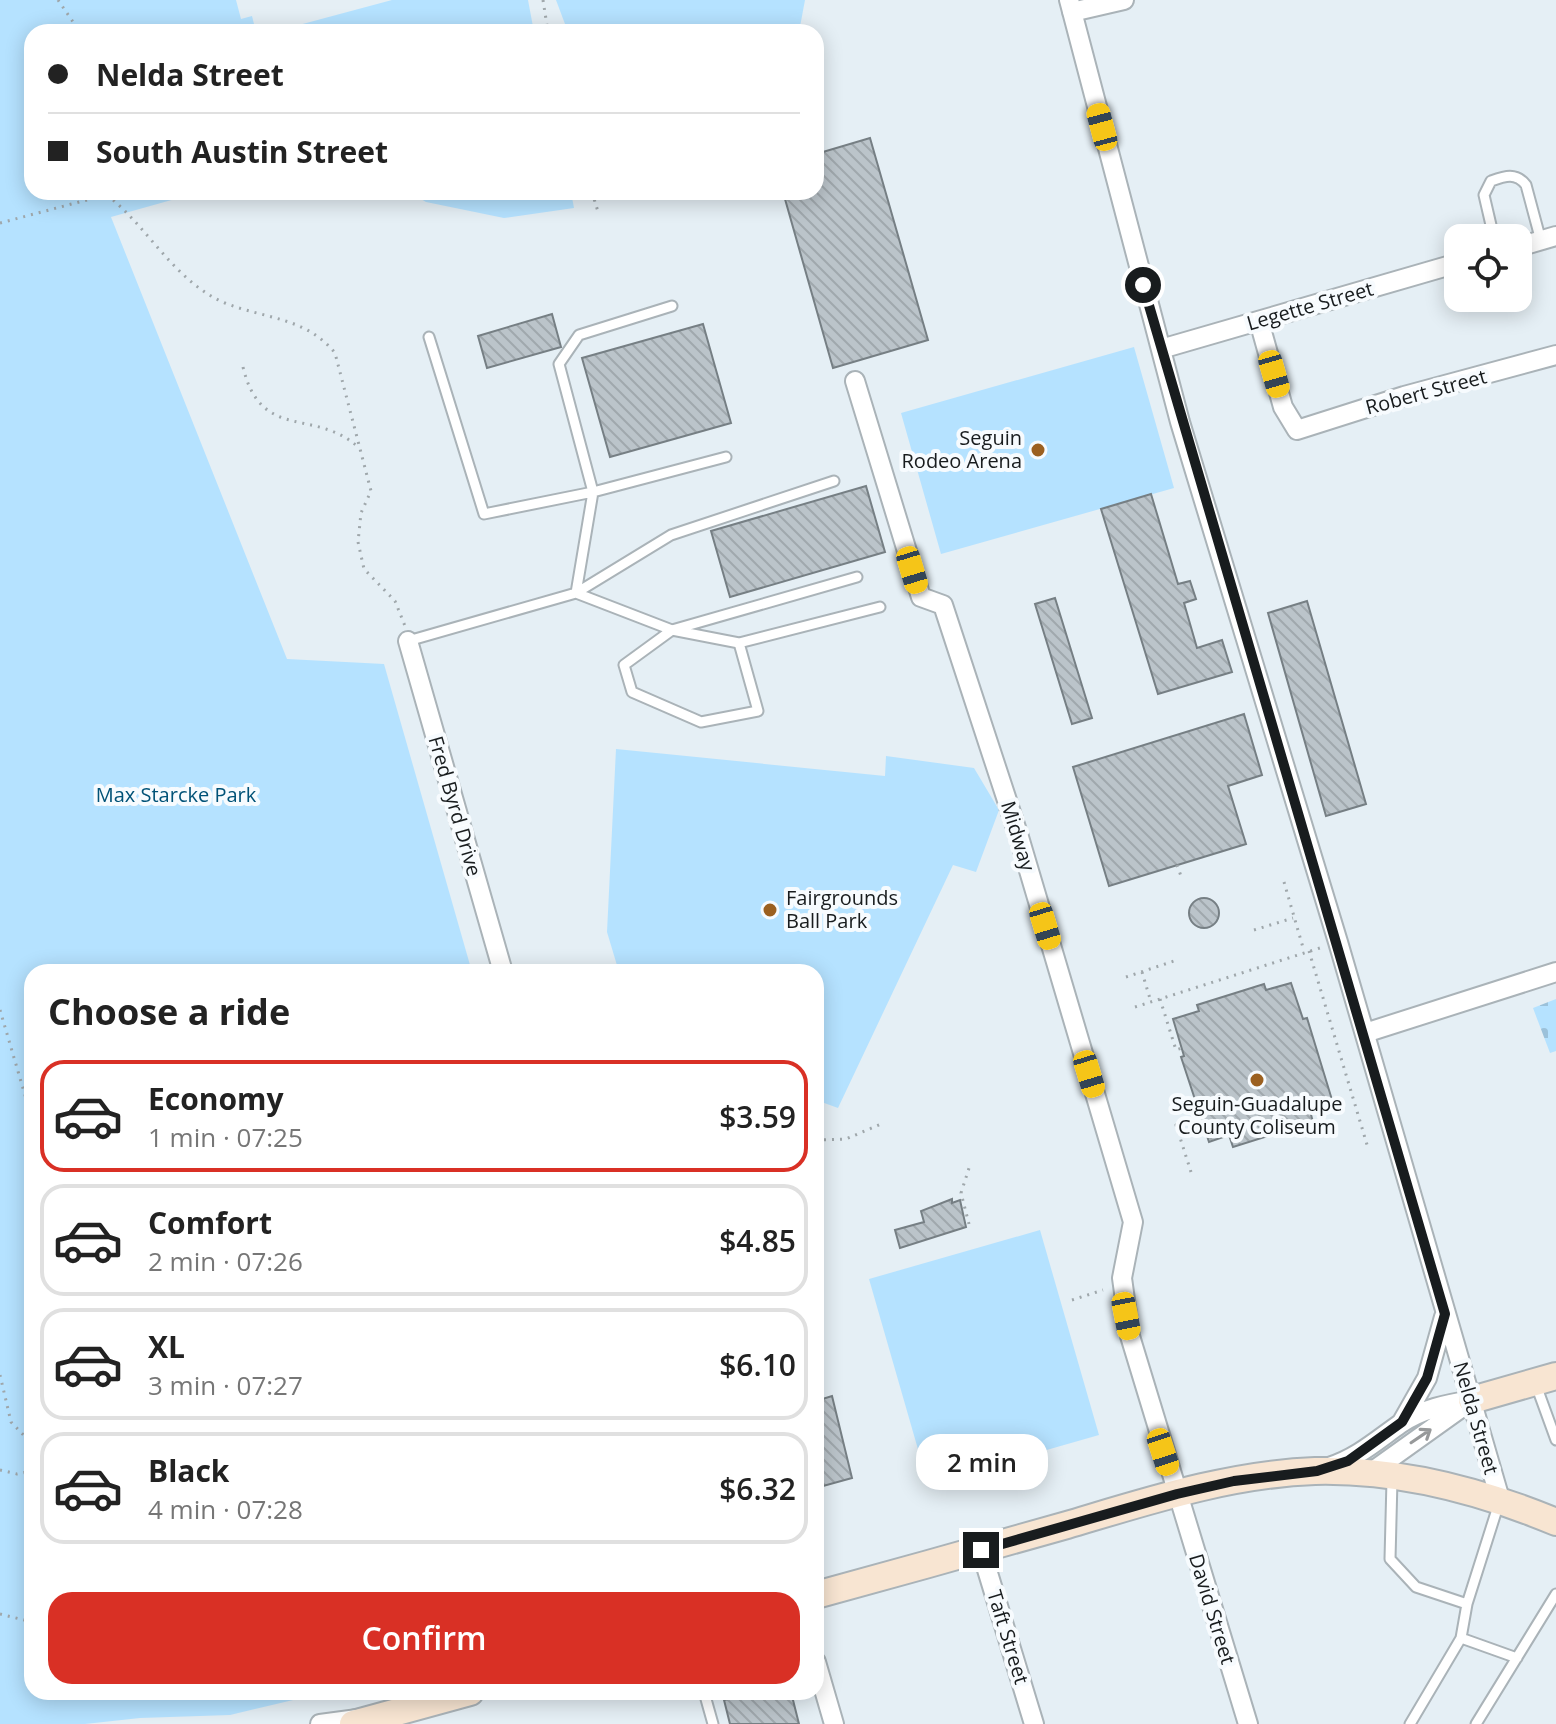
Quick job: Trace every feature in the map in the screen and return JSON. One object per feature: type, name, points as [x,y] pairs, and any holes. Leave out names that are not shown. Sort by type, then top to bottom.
[{"type":"main road","points":[[1472,1400],[1545,1379]]},
{"type":"main road","points":[[824,1593],[1177,1494],[1265,1476],[1317,1471],[1434,1482],[1500,1499],[1556,1522]]},
{"type":"main road","points":[[353,1724],[443,1700]]},
{"type":"street","points":[[1071,6],[1124,0]]},
{"type":"street","name":"Nelda Street","points":[[1071,6],[1161,349],[1500,1499]]},
{"type":"street","name":"Legette Street","points":[[1161,349],[1444,267]]},
{"type":"street","name":"Robert Street","points":[[1259,321],[1283,407],[1297,430],[1404,396],[1556,355]]},
{"type":"street","name":"Midway","points":[[855,381],[921,597],[943,605],[1019,837],[1133,1222],[1121,1296],[1142,1385],[1177,1494]]},
{"type":"street","name":"Fred Byrd Drive","points":[[408,641],[501,964]]},
{"type":"street","points":[[1365,1033],[1556,972]]},
{"type":"street","points":[[1402,1422],[1427,1378],[1445,1314]]},
{"type":"street","points":[[1317,1471],[1348,1461],[1402,1422],[1449,1404],[1472,1400]]},
{"type":"street","points":[[1381,1475],[1472,1400]]},
{"type":"street","name":"David Street","points":[[1177,1494],[1248,1724]]},
{"type":"street","name":"Taft Street","points":[[981,1550],[1034,1724]]},
{"type":"street","points":[[824,1690],[834,1724]]},
{"type":"street","points":[[320,1724],[376,1720]]},
{"type":"lane","points":[[1491,224],[1484,195],[1491,181],[1508,175],[1520,178],[1526,185],[1549,238]]},
{"type":"lane","points":[[576,593],[593,492],[559,364],[579,335],[672,306]]},
{"type":"lane","points":[[429,337],[484,514],[593,492],[726,457]]},
{"type":"lane","points":[[408,641],[576,593],[671,535],[834,481]]},
{"type":"lane","points":[[739,643],[758,711],[701,722],[632,692],[624,665],[672,630],[857,577]]},
{"type":"lane","points":[[576,593],[672,630],[739,643],[880,607]]},
{"type":"lane","points":[[1545,1379],[1556,1440]]},
{"type":"lane","points":[[1381,1475],[1390,1559],[1416,1587],[1467,1604]]},
{"type":"lane","points":[[1410,1724],[1461,1638],[1467,1604],[1500,1499]]},
{"type":"lane","points":[[1476,1724],[1556,1594]]},
{"type":"lane","points":[[1461,1638],[1517,1658]]},
{"type":"lane","points":[[706,1700],[713,1724]]},
{"type":"path","points":[[58,0],[74,24]]},
{"type":"path","points":[[543,0],[547,24]]},
{"type":"path","points":[[0,223],[88,200]]},
{"type":"path","points":[[113,200],[128,212],[135,225],[185,276],[205,290],[224,302],[301,324],[323,338],[335,353],[371,491],[361,513],[358,542],[364,569],[395,601],[402,617]]},
{"type":"path","points":[[594,200],[599,215]]},
{"type":"path","points":[[243,367],[249,393],[270,414],[341,434],[360,449]]},
{"type":"path","points":[[1177,865],[1181,876]]},
{"type":"path","points":[[1284,882],[1368,1148]]},
{"type":"path","points":[[1254,930],[1294,918]]},
{"type":"path","points":[[1135,1007],[1338,942]]},
{"type":"path","points":[[1126,977],[1174,961]]},
{"type":"path","points":[[1142,972],[1151,1002]]},
{"type":"path","points":[[1160,999],[1176,1050],[1182,1048]]},
{"type":"path","points":[[0,1010],[24,1092]]},
{"type":"path","points":[[1191,1172],[1176,1125],[1200,1117]]},
{"type":"path","points":[[824,1140],[846,1139],[881,1124]]},
{"type":"path","points":[[969,1224],[961,1193],[970,1165]]},
{"type":"path","points":[[1072,1300],[1103,1290]]},
{"type":"path","points":[[0,1375],[11,1422],[24,1436]]},
{"type":"path","points":[[0,1470],[24,1473]]},
{"type":"path","points":[[0,1614],[24,1620]]},
{"type":"green space","name":"Max Starcke Park","points":[[0,0],[236,0],[241,19],[252,16],[254,24],[24,24],[24,200],[172,200],[111,217],[287,659],[384,664],[470,964],[24,964],[24,1700],[293,1700],[230,1715],[140,1718],[85,1724],[0,1724]]},
{"type":"green space","points":[[392,0],[528,0],[532,24],[303,24]]},
{"type":"green space","points":[[556,0],[805,0],[800,24],[565,24]]},
{"type":"green space","points":[[423,200],[572,200],[574,208],[504,218]]},
{"type":"green space","name":"Seguin Rodeo Arena","points":[[1134,347],[1174,488],[941,554],[901,413]]},
{"type":"green space","name":"Fairgrounds Ball Park","points":[[616,749],[885,776],[886,756],[974,768],[999,810],[976,872],[953,865],[838,1108],[824,1103],[824,964],[617,964],[607,932]]},
{"type":"green space","points":[[1556,999],[1556,1051],[1550,1053],[1533,1008]]},
{"type":"green space","points":[[1040,1230],[1099,1435],[928,1484],[869,1279]]},
{"type":"building","points":[[870,138],[928,340],[833,368],[785,200],[824,200],[824,152]]},
{"type":"building","points":[[552,314],[561,347],[487,368],[478,336]]},
{"type":"building","points":[[703,324],[731,423],[610,457],[582,358]]},
{"type":"building","points":[[866,486],[885,552],[730,597],[711,531]]},
{"type":"building","points":[[1151,494],[1178,584],[1190,581],[1196,599],[1184,603],[1197,648],[1222,640],[1232,672],[1158,694],[1101,509]]},
{"type":"building","points":[[1055,598],[1092,718],[1072,724],[1035,604]]},
{"type":"building","points":[[1307,601],[1366,804],[1326,816],[1268,613]]},
{"type":"building","points":[[1244,714],[1262,775],[1228,786],[1246,844],[1109,886],[1073,767]]},
{"type":"building","points":[[1204,898],[1215,902],[1219,913],[1215,924],[1204,928],[1193,924],[1189,913],[1193,902]]},
{"type":"building","name":"Seguin-Guadalupe County Coliseum","points":[[1291,983],[1303,1019],[1307,1018],[1333,1103],[1310,1111],[1313,1122],[1233,1147],[1229,1135],[1209,1142],[1181,1057],[1184,1056],[1173,1019],[1199,1011],[1197,1005],[1264,984],[1266,990]]},
{"type":"building","points":[[952,1199],[952,1203],[960,1200],[966,1227],[900,1248],[895,1230],[924,1222],[921,1211]]},
{"type":"building","points":[[832,1396],[852,1478],[824,1486],[824,1398]]},
{"type":"building","points":[[724,1700],[793,1700],[799,1724],[730,1724]]},
{"type":"place","name":"Seguin Rodeo Arena","points":[[1038,450]]},
{"type":"place","name":"Fairgrounds Ball Park","points":[[770,910]]},
{"type":"place","name":"Seguin-Guadalupe County Coliseum","points":[[1257,1080]]},
{"type":"route","points":[[981,1550],[1177,1494],[1281,1473],[1317,1471],[1348,1461],[1402,1422],[1427,1378],[1445,1314],[1338,942],[1180,422],[1143,285]]}]
